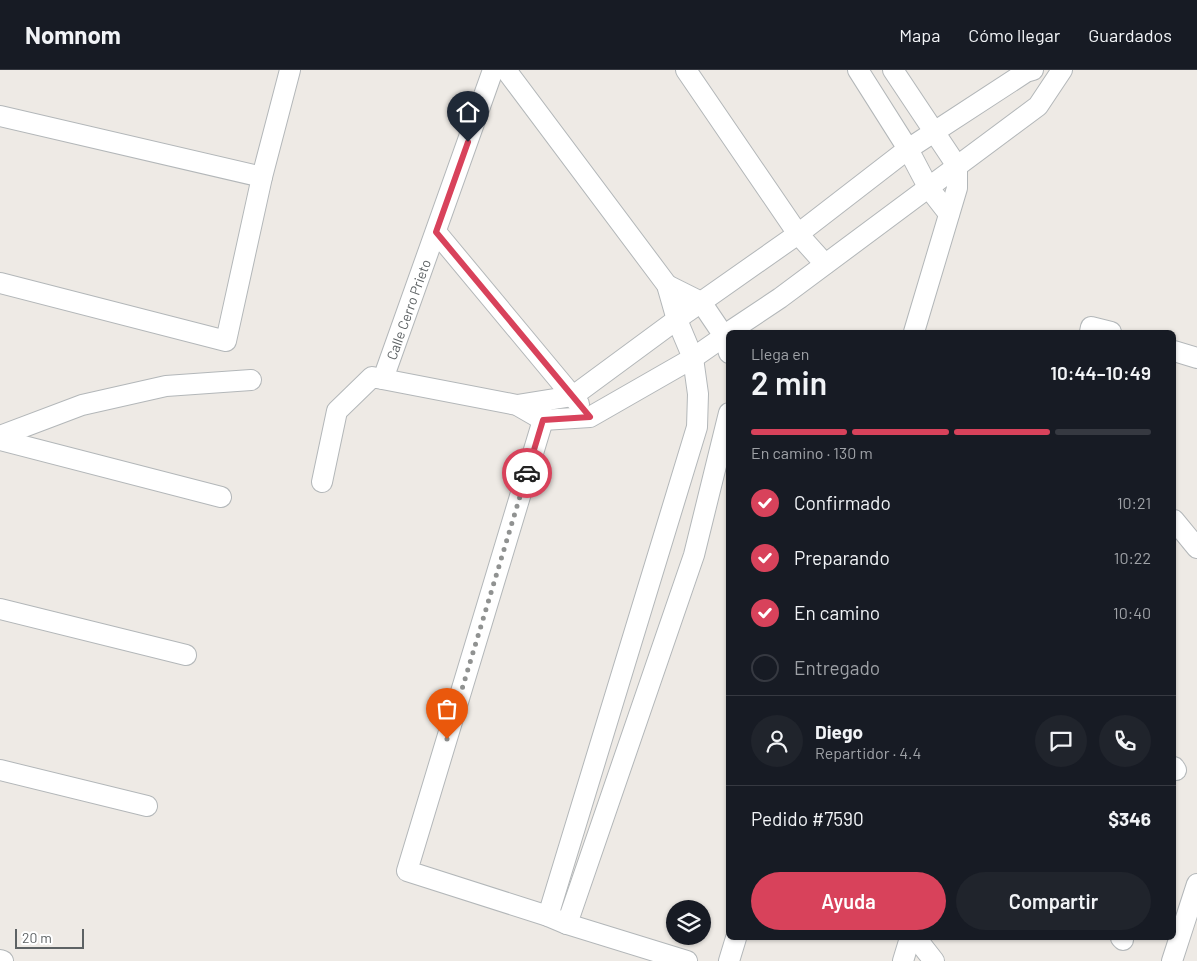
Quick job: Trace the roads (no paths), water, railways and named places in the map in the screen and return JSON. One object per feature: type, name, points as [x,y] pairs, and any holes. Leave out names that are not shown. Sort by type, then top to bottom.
[{"type":"street","points":[[0,282],[226,341],[262,177],[290,70]]},
{"type":"street","name":"Calle Cerro Prieto","points":[[383,379],[492,70]]},
{"type":"street","points":[[506,70],[667,284],[677,320],[693,358],[698,394],[697,427],[548,916]]},
{"type":"street","points":[[686,70],[798,234],[825,264]]},
{"type":"street","points":[[858,70],[908,149],[928,187],[949,214]]},
{"type":"street","points":[[893,70],[958,166],[957,188],[915,330]]},
{"type":"street","points":[[687,961],[407,871],[542,411],[573,396],[798,234],[908,149],[1026,72],[1033,70]]},
{"type":"street","points":[[738,330],[1038,106],[1062,70]]},
{"type":"street","points":[[0,116],[262,177]]},
{"type":"street","points":[[436,232],[590,417]]},
{"type":"street","points":[[667,284],[701,302],[726,335]]},
{"type":"street","points":[[322,482],[338,411],[372,377],[542,411],[590,417],[726,339]]},
{"type":"street","points":[[1176,352],[1197,358]]},
{"type":"street","points":[[0,436],[82,405],[166,386],[251,380]]},
{"type":"street","points":[[567,924],[694,555],[726,426]]},
{"type":"street","points":[[0,440],[221,497]]},
{"type":"street","points":[[1176,522],[1197,548]]},
{"type":"street","points":[[0,610],[186,655]]},
{"type":"street","points":[[0,770],[147,806]]},
{"type":"street","points":[[1172,961],[1197,884]]},
{"type":"street","points":[[729,961],[735,940]]},
{"type":"street","points":[[903,961],[909,940]]},
{"type":"street","points":[[918,940],[934,961]]}]
